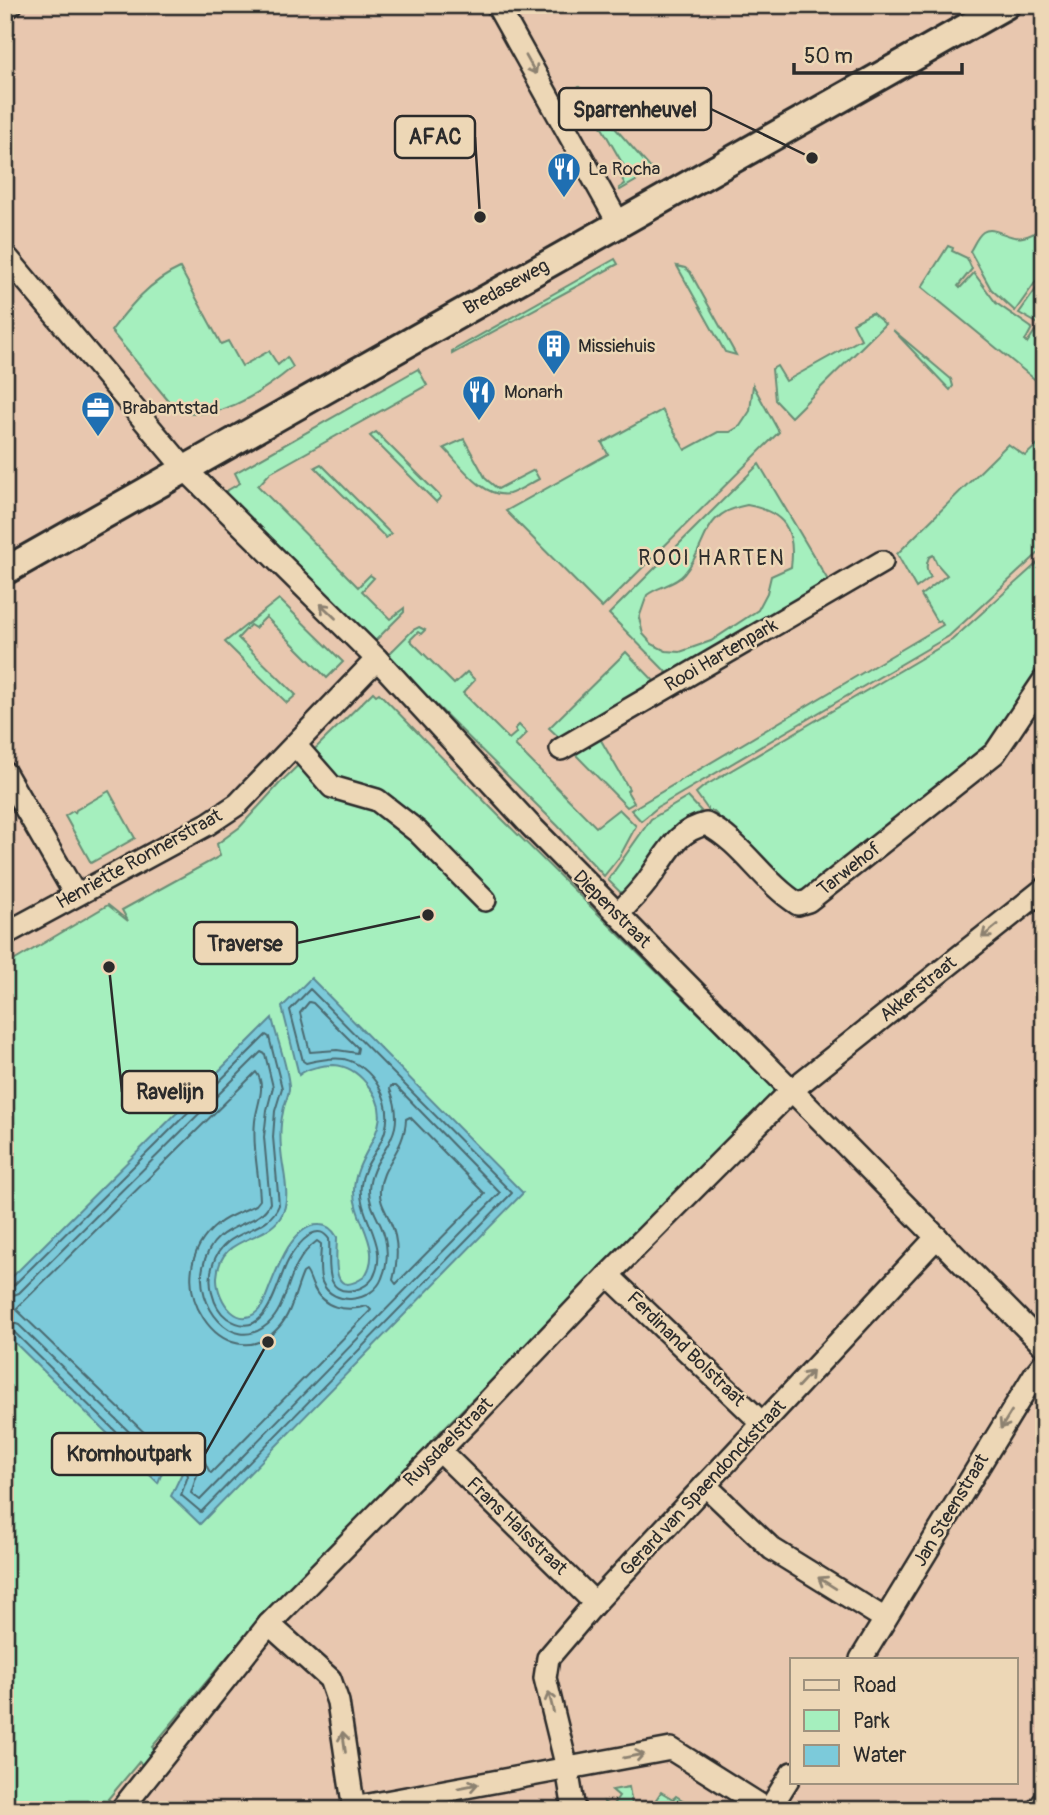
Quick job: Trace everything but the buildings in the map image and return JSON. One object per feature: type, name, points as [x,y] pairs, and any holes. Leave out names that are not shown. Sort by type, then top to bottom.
[{"type":"street","points":[[5,9],[11,5]]},
{"type":"street","points":[[497,5],[620,224]]},
{"type":"street","name":"Bredaseweg","points":[[5,570],[1006,5]]},
{"type":"street","name":"Diepenstraat","points":[[5,255],[184,468],[377,659],[530,825],[1044,1346]]},
{"type":"street","name":"Rooi Hartenpark","points":[[561,749],[881,562]]},
{"type":"street","name":"Henriette Ronnerstraat","points":[[5,934],[208,824],[238,804],[377,659]]},
{"type":"street","name":"Tarwehof","points":[[618,914],[651,877],[667,849],[692,827],[706,824],[720,831],[789,899],[798,904],[808,901],[995,753],[1044,680]]},
{"type":"street","points":[[296,746],[332,787],[377,800],[418,832],[485,900]]},
{"type":"street","points":[[5,773],[75,894]]},
{"type":"street","name":"Akkerstraat","points":[[793,1089],[1044,888]]},
{"type":"street","name":"Ruysdaelstraat","points":[[121,1810],[269,1624],[793,1089]]},
{"type":"street","name":"Gerard van Spaendonckstraat","points":[[574,1810],[567,1768],[545,1678],[548,1658],[595,1603],[937,1237]]},
{"type":"street","name":"Ferdinand Bolstraat","points":[[608,1275],[763,1424]]},
{"type":"street","name":"Jan Steenstraat","points":[[862,1658],[1005,1421],[1044,1363]]},
{"type":"street","name":"Frans Halsstraat","points":[[439,1450],[595,1603]]},
{"type":"street","points":[[705,1485],[772,1549],[885,1619]]},
{"type":"street","points":[[269,1624],[330,1679],[338,1702],[353,1809],[671,1749],[769,1810],[790,1776]]},
{"type":"street","points":[[1037,1810],[1044,1802]]},
{"type":"green space","points":[[579,87],[653,171],[620,190],[625,184],[618,172],[625,168],[585,98],[576,89]]},
{"type":"green space","points":[[1044,225],[1044,270],[1015,311],[991,289],[970,251],[983,232],[989,230],[1024,237]]},
{"type":"green space","points":[[948,246],[967,258],[972,269],[958,286],[960,288],[974,273],[996,303],[1032,328],[1025,341],[1027,343],[1035,331],[1044,334],[1044,363],[1039,369],[1044,373],[1044,387],[922,287]]},
{"type":"green space","points":[[615,259],[618,264],[452,354],[452,351]]},
{"type":"green space","points":[[677,266],[690,272],[736,355],[725,352]]},
{"type":"green space","points":[[180,268],[221,344],[228,341],[242,366],[269,351],[278,365],[287,357],[293,367],[252,396],[218,411],[185,411],[171,404],[111,331],[133,303],[150,287]]},
{"type":"green space","points":[[1044,278],[1044,327],[1019,313]]},
{"type":"green space","points":[[872,313],[885,324],[791,417],[775,400],[772,369],[777,366],[786,381],[861,339],[853,323]]},
{"type":"green space","points":[[893,330],[951,379],[953,386],[950,390]]},
{"type":"green space","points":[[418,369],[427,385],[270,473],[258,486],[358,587],[370,575],[374,578],[362,591],[390,619],[404,608],[404,612],[373,643],[223,493],[240,483],[235,473]]},
{"type":"green space","points":[[753,385],[779,432],[602,608],[506,511],[608,454],[602,443],[662,410],[685,450],[718,432],[730,432],[740,426],[750,411]]},
{"type":"green space","points":[[376,432],[441,497],[436,502],[370,436]]},
{"type":"green space","points":[[464,439],[486,479],[498,489],[534,470],[539,479],[509,494],[490,491],[473,479],[444,448]]},
{"type":"green space","points":[[1039,443],[1044,447],[1044,548],[949,636],[658,807],[641,821],[631,810],[943,625],[940,620],[937,622],[921,595],[947,575],[933,555],[929,557],[927,565],[931,577],[916,588],[897,554],[1008,444],[1025,456]]},
{"type":"green space","points":[[321,464],[391,534],[386,538],[315,467]]},
{"type":"green space","points":[[759,464],[829,582],[670,676],[609,614]],"holes":[[[747,505],[760,508],[785,524],[792,554],[791,567],[771,576],[767,593],[758,610],[711,641],[680,652],[666,651],[652,644],[643,634],[639,618],[647,595],[676,581],[684,574],[707,531],[721,515]]]},
{"type":"green space","points":[[1044,557],[1044,667],[1005,724],[984,750],[802,894],[793,892],[713,811],[709,811],[696,793],[952,640]]},
{"type":"green space","points":[[279,599],[343,662],[327,678],[266,617],[255,628],[250,625],[238,638],[296,695],[287,703],[225,642]]},
{"type":"green space","points":[[419,627],[425,630],[421,634],[418,632],[410,640],[454,684],[467,672],[475,680],[463,693],[509,739],[517,732],[515,729],[519,725],[527,733],[515,745],[596,827],[619,809],[636,826],[620,856],[604,876],[558,826],[387,656]]},
{"type":"green space","points":[[626,652],[658,685],[563,741],[549,728]]},
{"type":"green space","points":[[373,692],[376,695],[379,693],[497,814],[778,1092],[433,1439],[426,1447],[429,1450],[410,1470],[406,1467],[374,1501],[376,1504],[364,1517],[361,1515],[227,1657],[152,1747],[157,1752],[145,1767],[139,1762],[108,1799],[115,1805],[111,1810],[29,1810],[5,1795],[5,966],[108,905],[128,921],[122,910],[220,856],[217,844],[240,827],[280,783]]},
{"type":"green space","points":[[598,735],[629,789],[627,791],[634,803],[627,807],[572,751]]},
{"type":"green space","points":[[109,791],[135,838],[91,863],[65,816],[73,811],[75,813]]},
{"type":"green space","points":[[688,797],[701,811],[668,839],[624,896],[608,880],[651,819]]},
{"type":"green space","points":[[629,1787],[633,1810],[605,1810],[604,1802],[611,1807],[619,1796],[612,1790]]},
{"type":"green space","points":[[661,1792],[673,1799],[676,1796],[695,1808],[649,1810]]},
{"type":"water","points":[[311,978],[523,1193],[200,1524],[171,1496],[182,1473],[164,1467],[158,1483],[5,1333],[5,1284],[272,1018],[289,1086],[281,1130],[286,1202],[280,1218],[272,1226],[226,1253],[220,1263],[217,1277],[221,1296],[225,1304],[238,1316],[254,1314],[262,1306],[290,1244],[309,1227],[320,1225],[330,1228],[337,1237],[336,1264],[340,1280],[345,1284],[353,1283],[364,1277],[370,1266],[370,1245],[358,1213],[354,1191],[356,1176],[374,1137],[380,1112],[376,1098],[366,1083],[348,1068],[325,1066],[299,1075],[282,1007]]},
{"type":"place","name":"Sparrenheuvel","points":[[812,158]]},
{"type":"place","name":"La Rocha","points":[[564,199]]},
{"type":"place","name":"AFAC","points":[[480,217]]},
{"type":"place","name":"Missiehuis","points":[[554,376]]},
{"type":"place","name":"Monarh","points":[[479,422]]},
{"type":"place","name":"Brabantstad","points":[[98,438]]},
{"type":"place","name":"Traverse","points":[[428,915]]},
{"type":"place","name":"Ravelijn","points":[[109,967]]},
{"type":"place","name":"Kromhoutpark","points":[[268,1342]]},
{"type":"district","name":"ROOI HARTEN","points":[[712,558]]}]
